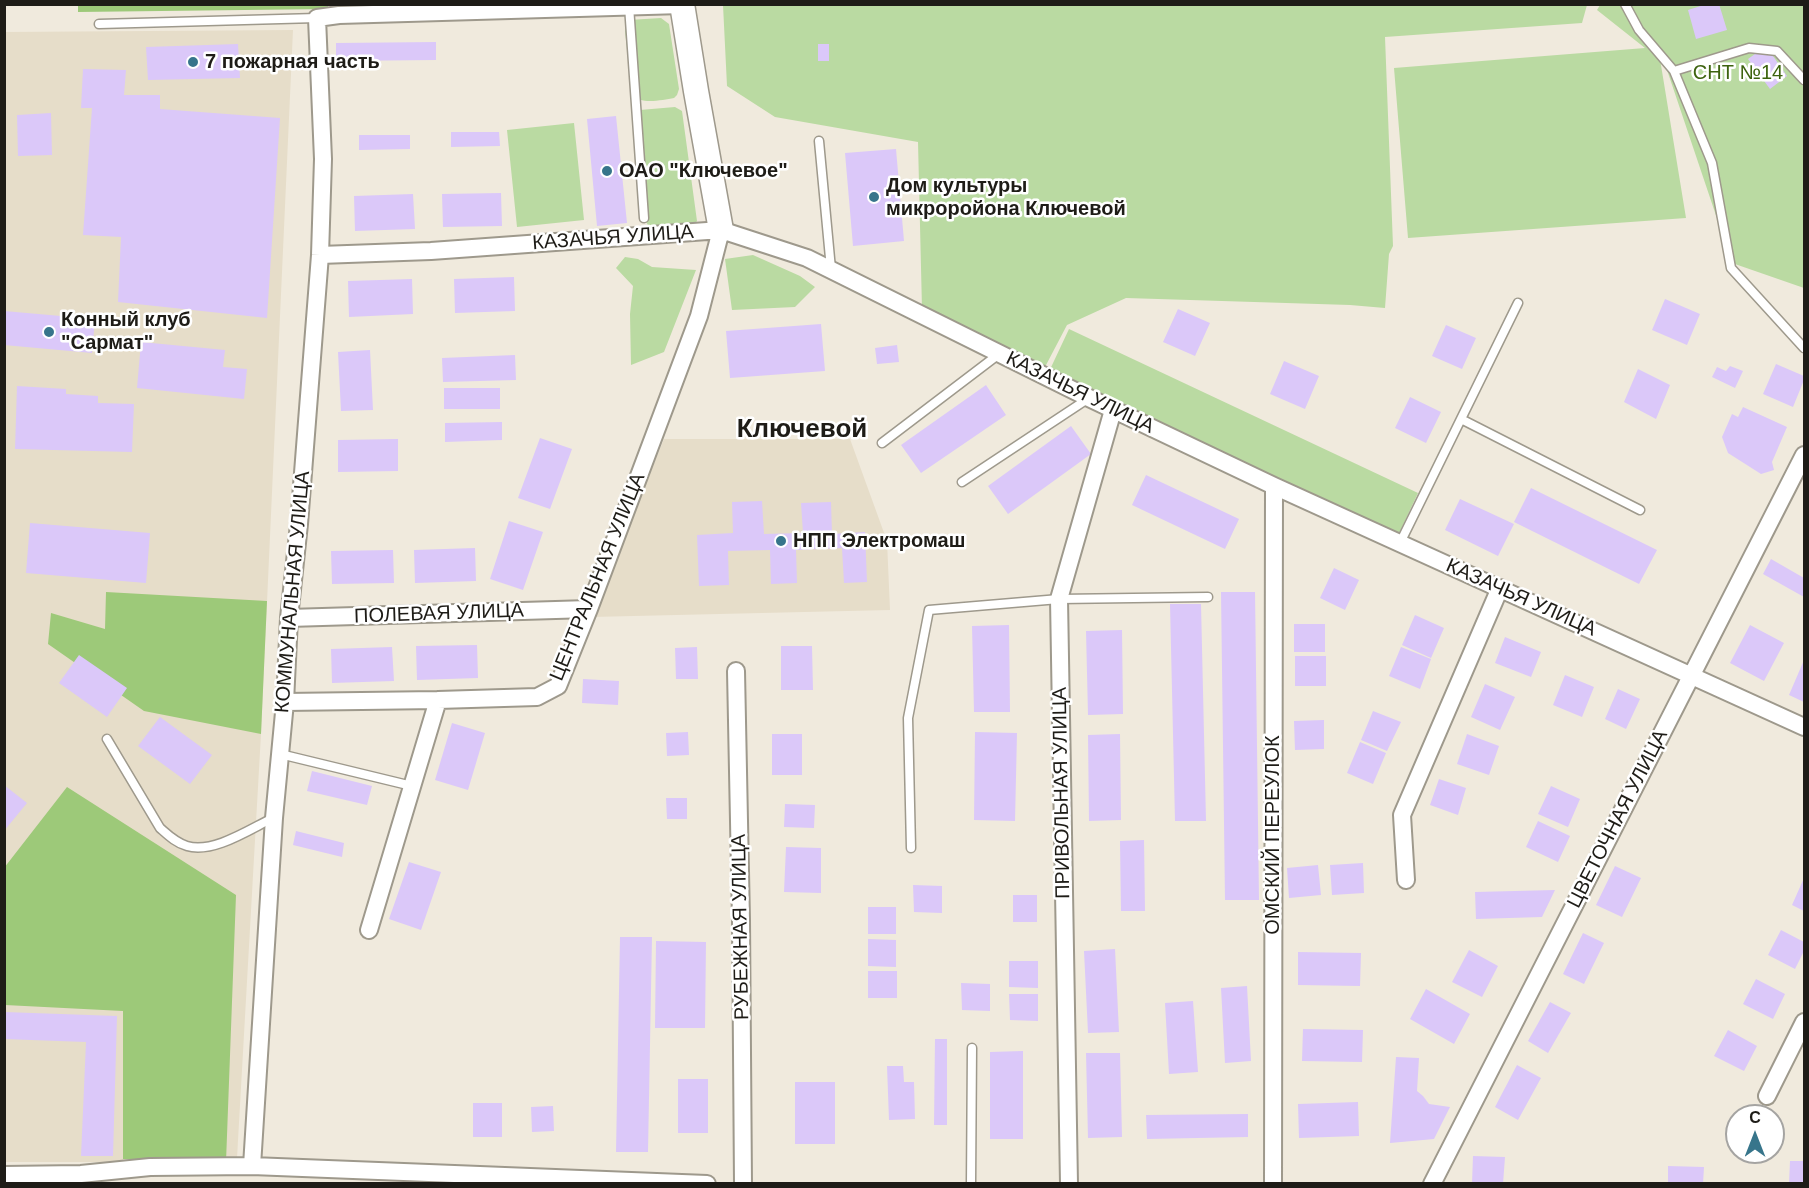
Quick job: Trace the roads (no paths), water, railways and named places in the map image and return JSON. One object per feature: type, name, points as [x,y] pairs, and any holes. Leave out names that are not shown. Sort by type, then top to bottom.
[{"type":"street","points":[[317,18],[339,10],[682,5],[721,230]]},
{"type":"street","name":"КОММУНАЛЬНАЯ УЛИЦА","points":[[252,1166],[274,818],[320,255],[323,159],[317,18]]},
{"type":"street","name":"КАЗАЧЬЯ УЛИЦА","points":[[320,255],[431,251],[721,230],[807,258],[1113,410],[1274,486],[1804,727]]},
{"type":"street","name":"ЦЕНТРАЛЬНАЯ УЛИЦА","points":[[285,702],[537,697],[558,686],[699,316],[721,230]]},
{"type":"street","name":"ПРИВОЛЬНАЯ УЛИЦА","points":[[1069,1184],[1059,599],[1113,410]]},
{"type":"street","name":"ЦВЕТОЧНАЯ УЛИЦА","points":[[1432,1184],[1804,455]]},
{"type":"street","name":"ОМСКИЙ ПЕРЕУЛОК","points":[[1273,1184],[1274,486]]},
{"type":"street","points":[[1406,880],[1402,815],[1500,588]]},
{"type":"street","name":"ПОЛЕВАЯ УЛИЦА","points":[[289,618],[589,609]]},
{"type":"street","name":"РУБЕЖНАЯ УЛИЦА","points":[[736,671],[743,1184]]},
{"type":"street","points":[[369,930],[438,700]]},
{"type":"street","points":[[1767,1096],[1804,1022]]},
{"type":"street","points":[[4,1175],[81,1174],[150,1167],[252,1166],[707,1184]]},
{"type":"lane","points":[[1625,4],[1639,30],[1674,71],[1712,163],[1731,268],[1804,348]]},
{"type":"lane","points":[[629,6],[644,218]]},
{"type":"lane","points":[[99,24],[317,18]]},
{"type":"lane","points":[[1674,71],[1749,48],[1777,51],[1804,80]]},
{"type":"lane","points":[[819,141],[831,270]]},
{"type":"lane","points":[[1400,543],[1518,303]]},
{"type":"lane","points":[[882,443],[999,354]]},
{"type":"lane","points":[[962,482],[1089,398]]},
{"type":"lane","points":[[1461,419],[1640,510]]},
{"type":"lane","points":[[911,848],[908,718],[929,610],[1059,599],[1208,597]]},
{"type":"lane","points":[[107,739],[160,828],[172,839],[186,846],[200,848],[212,846],[274,818]]},
{"type":"lane","points":[[280,754],[412,786]]},
{"type":"lane","points":[[971,1184],[972,1048]]},
{"type":"place","name":"7 пожарная часть","points":[[193,62]]},
{"type":"place","name":"ОАО \"Ключевое\"","points":[[607,171]]},
{"type":"place","name":"Дом культуры микроройона Ключевой","points":[[874,197]]},
{"type":"place","name":"Конный клуб \"Сармат\"","points":[[49,332]]},
{"type":"place","name":"НПП Электромаш","points":[[781,541]]},
{"type":"district","name":"Ключевой","points":[[802,430]]},
{"type":"park label","name":"СНТ №14","points":[[1738,73]]}]
